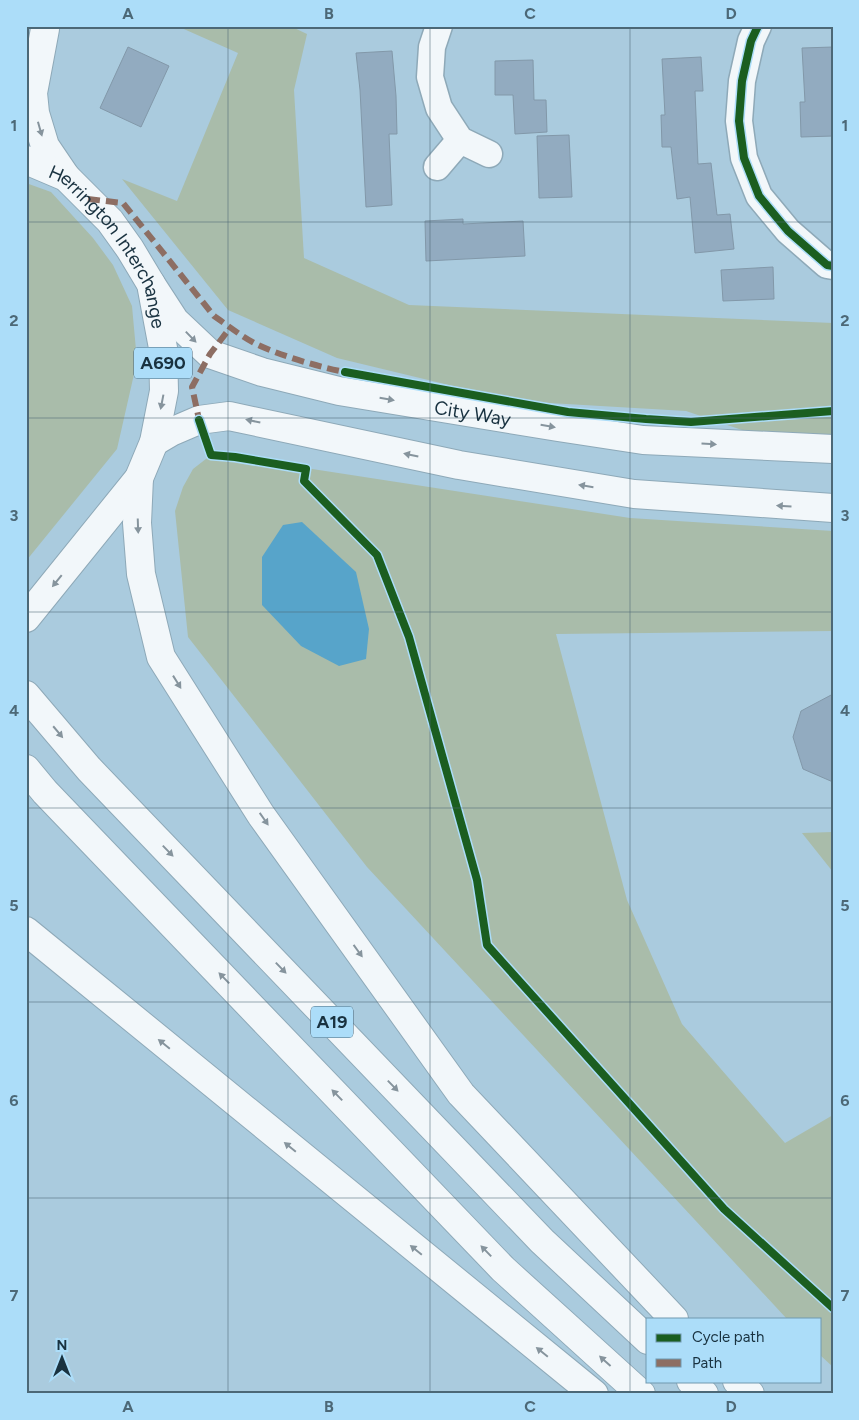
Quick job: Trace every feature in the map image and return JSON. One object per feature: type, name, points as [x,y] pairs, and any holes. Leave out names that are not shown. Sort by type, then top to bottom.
[{"type":"main road","name":"A690","points":[[26,56],[45,28]]},
{"type":"main road","name":"A690","points":[[45,28],[33,93],[35,113],[45,146],[66,178]]},
{"type":"main road","name":"Herrington Interchange","points":[[26,160],[66,178],[110,222],[130,249],[151,284],[163,348],[164,383],[164,392],[154,442]]},
{"type":"main road","name":"City Way","points":[[151,284],[175,321],[210,354],[262,372],[339,391],[643,440],[833,449]]},
{"type":"main road","points":[[154,442],[171,432],[199,420],[229,416],[459,465],[634,494],[833,508]]},
{"type":"main road","name":"A690","points":[[26,618],[139,478],[154,442]]},
{"type":"main road","points":[[139,478],[137,523],[141,574],[161,657],[261,815],[461,1094],[673,1318]]},
{"type":"main road","name":"A19","points":[[26,695],[89,769],[535,1234],[646,1338]]},
{"type":"main road","name":"A19","points":[[26,769],[45,792],[503,1269],[641,1394]]},
{"type":"main road","points":[[26,931],[594,1394]]},
{"type":"main road","points":[[692,1382],[704,1394]]},
{"type":"main road","points":[[738,1382],[750,1394]]},
{"type":"street","points":[[439,26],[432,47],[430,77],[439,108],[460,140],[489,154]]},
{"type":"street","points":[[758,26],[751,41],[742,81],[739,121],[744,158],[759,196],[788,232],[827,264],[833,266]]},
{"type":"street","points":[[437,167],[460,140]]},
{"type":"green space","points":[[177,26],[290,26],[307,34],[294,90],[304,258],[409,305],[833,323],[833,449],[795,448],[686,411],[515,401],[337,358],[228,310],[122,179],[177,201],[238,53]]},
{"type":"green space","points":[[26,183],[51,192],[93,238],[113,265],[132,306],[137,361],[117,449],[26,561]]},
{"type":"green space","points":[[211,455],[235,457],[630,518],[833,531],[833,631],[556,634],[627,900],[682,1024],[785,1143],[833,1115],[833,1193],[831,1195],[833,1198],[833,1367],[822,1357],[822,1318],[786,1318],[367,867],[188,637],[175,511],[183,487],[193,469]]},
{"type":"green space","points":[[833,832],[833,872],[802,833]]},
{"type":"water","points":[[302,522],[356,572],[369,629],[366,659],[339,666],[301,646],[262,605],[262,557],[283,525]]},
{"type":"building","points":[[128,47],[169,66],[141,127],[100,108]]},
{"type":"building","points":[[833,47],[833,136],[801,137],[800,102],[805,102],[802,48]]},
{"type":"building","points":[[392,51],[397,134],[389,134],[392,205],[366,207],[360,90],[356,53]]},
{"type":"building","points":[[701,57],[703,91],[695,91],[698,164],[711,163],[717,215],[730,214],[734,249],[695,253],[690,197],[677,199],[671,147],[662,147],[661,115],[665,115],[662,59]]},
{"type":"building","points":[[533,60],[534,100],[546,100],[547,132],[515,134],[513,95],[495,95],[495,61]]},
{"type":"building","points":[[569,135],[572,197],[539,198],[537,136]]},
{"type":"building","points":[[463,219],[463,224],[523,221],[525,256],[426,261],[425,221]]},
{"type":"building","points":[[773,267],[774,299],[723,301],[721,270]]},
{"type":"building","points":[[833,694],[833,782],[803,769],[793,737],[801,711]]},
{"type":"marked path","points":[[88,199],[123,203],[214,316],[240,334],[256,344],[277,353],[315,365],[350,373]]},
{"type":"marked path","points":[[200,424],[192,387],[210,354],[230,328]]},
{"type":"cycle path","points":[[758,26],[751,41],[742,81],[739,121],[744,158],[759,196],[788,231],[827,265],[833,266]]},
{"type":"cycle path","points":[[345,372],[568,412],[646,419],[691,422],[833,411]]},
{"type":"cycle path","points":[[199,420],[211,455],[235,457],[306,469],[304,481],[377,555],[409,637],[477,880],[487,945],[724,1209],[833,1308]]}]
